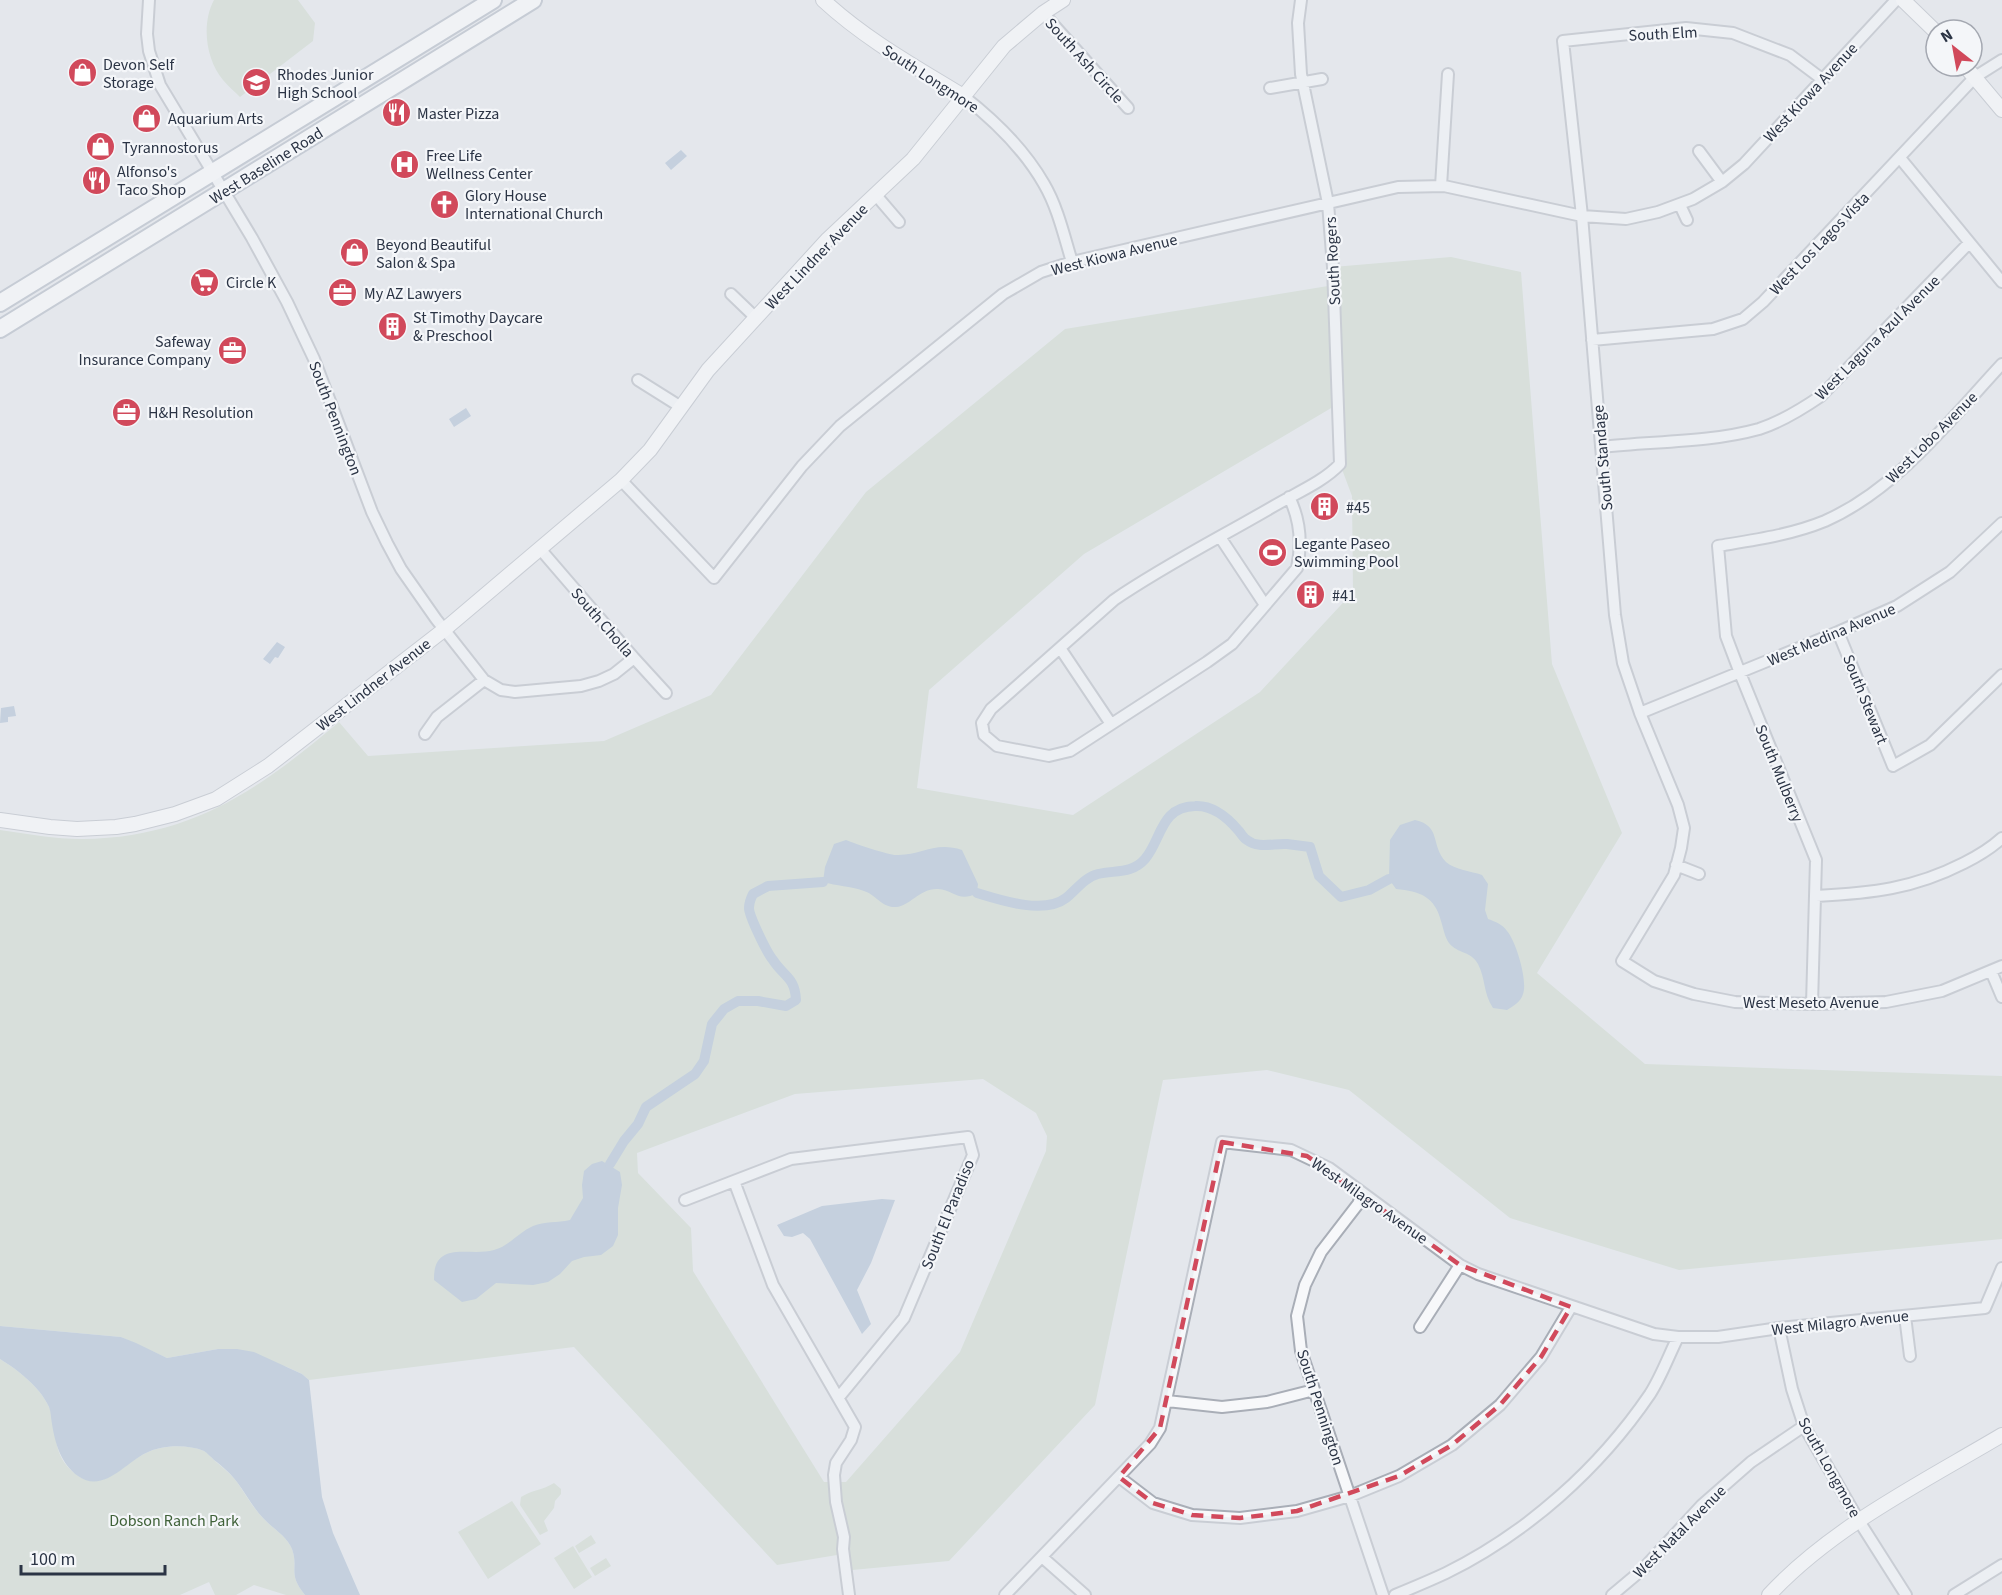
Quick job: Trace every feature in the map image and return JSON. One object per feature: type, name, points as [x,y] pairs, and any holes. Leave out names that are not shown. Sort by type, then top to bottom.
[{"type":"main road","name":"West Baseline Road","points":[[0,303],[493,0]]},
{"type":"main road","name":"West Baseline Road","points":[[0,329],[533,0]]},
{"type":"street","name":"South Pennington","points":[[149,0],[147,34],[155,72],[167,98],[271,273],[327,393],[372,512],[387,543],[401,569],[445,629],[484,680],[501,690],[514,692],[580,686],[599,681],[614,674],[634,658]]},
{"type":"street","name":"South Longmore","points":[[824,0],[844,19],[891,52],[963,96],[994,121],[1023,154],[1044,184],[1060,219],[1072,262]]},
{"type":"street","name":"West Lindner Avenue","points":[[0,820],[51,827],[116,827],[157,819],[216,799],[268,766],[445,629],[621,480],[650,450],[708,370],[828,239],[914,159],[1004,46],[1042,13],[1063,0]]},
{"type":"street","name":"South Rogers","points":[[1289,497],[1297,514],[1300,555],[1298,568],[1232,644],[1070,751],[1049,756],[997,746],[984,735],[982,723],[991,709],[1114,600],[1220,537],[1289,497],[1331,473],[1340,464],[1329,203],[1302,81],[1298,23],[1301,0]]},
{"type":"street","name":"West Kiowa Avenue","points":[[621,480],[714,578],[802,466],[840,426],[1003,294],[1041,272],[1072,262],[1398,187],[1441,186],[1581,216],[1626,219],[1680,205],[1722,182],[1744,164],[1896,0]]},
{"type":"street","points":[[1903,0],[1924,20]]},
{"type":"street","name":"South Ash Circle","points":[[1042,13],[1128,108]]},
{"type":"street","name":"South Elm","points":[[1563,40],[1686,28],[1733,33],[1790,55],[1822,79]]},
{"type":"street","name":"South Standage","points":[[1563,40],[1581,216],[1615,615],[1623,663],[1640,713],[1678,805],[1684,828],[1674,875],[1622,961]]},
{"type":"street","name":"West Los Lagos Vista","points":[[1984,71],[2002,60]]},
{"type":"street","points":[[1441,186],[1448,74]]},
{"type":"street","name":"West Los Lagos Vista","points":[[1592,340],[1713,329],[1743,319],[1763,302],[1974,78]]},
{"type":"street","points":[[1976,78],[2002,110]]},
{"type":"street","points":[[1270,88],[1322,79]]},
{"type":"street","points":[[1699,151],[1722,182]]},
{"type":"street","points":[[1900,158],[2002,282]]},
{"type":"street","name":"West Lindner Avenue","points":[[875,194],[899,222]]},
{"type":"street","points":[[1680,205],[1687,220]]},
{"type":"street","name":"West Laguna Azul Avenue","points":[[1601,447],[1726,436],[1761,428],[1795,413],[1821,396],[1969,243]]},
{"type":"street","name":"West Lindner Avenue","points":[[731,294],[756,318]]},
{"type":"street","name":"West Lobo Avenue","points":[[1718,546],[1778,536],[1825,520],[1874,492],[1907,464],[2002,364]]},
{"type":"street","points":[[638,380],[681,407]]},
{"type":"street","name":"West Medina Avenue","points":[[1640,713],[1898,606],[1950,572],[2002,523]]},
{"type":"street","points":[[1220,537],[1265,605]]},
{"type":"street","name":"South Mulberry","points":[[1718,546],[1726,636],[1816,860],[1812,1004]]},
{"type":"street","name":"South Cholla","points":[[541,550],[666,693]]},
{"type":"street","name":"South Stewart","points":[[1838,632],[1893,766],[1930,745],[2002,675]]},
{"type":"street","points":[[1060,648],[1111,724]]},
{"type":"street","points":[[425,734],[437,717],[484,680]]},
{"type":"street","points":[[1816,896],[1891,890],[1938,876],[1990,849],[2002,838]]},
{"type":"street","points":[[1677,865],[1699,874]]},
{"type":"street","name":"West Meseto Avenue","points":[[1622,961],[1654,981],[1694,994],[1735,1002],[1812,1004],[1886,1002],[1942,992],[2002,966]]},
{"type":"street","points":[[1991,971],[2002,998]]},
{"type":"street","name":"South El Paradiso","points":[[685,1200],[791,1159],[968,1137],[973,1155],[904,1318],[839,1397]]},
{"type":"street","name":"West Milagro Avenue","points":[[1005,1595],[1150,1444],[1160,1428],[1222,1142],[1291,1150],[1329,1168],[1460,1265],[1478,1274],[1654,1334],[1678,1337],[1718,1337],[1779,1328],[1985,1308],[2002,1268]]},
{"type":"street","points":[[734,1181],[773,1284],[855,1427],[851,1440],[836,1463],[834,1475],[836,1502],[834,1512],[837,1536],[843,1549],[849,1595]]},
{"type":"street","name":"South Pennington","points":[[1362,1194],[1358,1204],[1322,1252],[1305,1285],[1297,1316],[1301,1351],[1383,1595]]},
{"type":"street","points":[[1420,1327],[1460,1265]]},
{"type":"street","points":[[1119,1477],[1153,1503],[1192,1515],[1240,1518],[1297,1511],[1350,1496],[1399,1476],[1443,1451],[1500,1405],[1541,1357],[1572,1307]]},
{"type":"street","points":[[1905,1316],[1910,1356]]},
{"type":"street","name":"South Longmore","points":[[1779,1328],[1792,1389],[1804,1426],[1859,1521],[1906,1595]]},
{"type":"street","points":[[1395,1595],[1446,1573],[1489,1549],[1574,1485],[1614,1442],[1651,1393],[1678,1337]]},
{"type":"street","points":[[1167,1401],[1222,1407],[1267,1402],[1314,1390]]},
{"type":"street","name":"West Natal Avenue","points":[[1612,1595],[1643,1569],[1702,1505],[1751,1462],[1804,1426]]},
{"type":"street","points":[[1769,1595],[1804,1560],[1859,1521],[2002,1435]]},
{"type":"street","points":[[1042,1557],[1085,1595]]},
{"type":"street","points":[[1954,1595],[2002,1565]]},
{"type":"highlighted area","points":[[1222,1142],[1307,1156],[1460,1265],[1571,1307],[1541,1357],[1500,1405],[1452,1445],[1399,1476],[1297,1511],[1240,1518],[1192,1515],[1153,1503],[1119,1477],[1160,1428]]},
{"type":"green space","points":[[214,0],[298,0],[315,23],[313,41],[240,97],[217,72],[209,52],[208,20]]},
{"type":"green space","points":[[1451,257],[1521,272],[1552,664],[1622,833],[1537,973],[1645,1064],[2002,1076],[2002,1239],[1679,1270],[1510,1218],[1349,1090],[1267,1070],[1163,1080],[1095,1405],[949,1561],[852,1570],[849,1553],[777,1565],[574,1347],[309,1380],[287,1367],[218,1349],[167,1358],[121,1337],[0,1326],[0,830],[82,839],[157,830],[222,805],[252,788],[339,722],[368,756],[604,741],[711,695],[866,492],[1065,329],[1334,285],[1333,267]],"holes":[[[1338,404],[1340,464],[1352,496],[1353,592],[1260,692],[1073,815],[917,788],[929,690],[1084,554]],[[983,1079],[1036,1113],[1047,1136],[1046,1151],[960,1352],[846,1482],[824,1482],[693,1271],[691,1228],[638,1173],[637,1153],[795,1094]]]},
{"type":"green space","name":"Dobson Ranch Park","points":[[0,1359],[28,1380],[45,1400],[52,1415],[60,1455],[71,1470],[81,1478],[91,1481],[101,1480],[146,1453],[159,1448],[183,1446],[207,1453],[235,1479],[260,1515],[290,1544],[294,1556],[296,1581],[305,1595],[286,1595],[254,1585],[236,1595],[215,1595],[209,1582],[180,1595],[0,1595]]},
{"type":"green space","points":[[554,1483],[561,1489],[561,1494],[544,1521],[548,1531],[540,1535],[520,1505],[521,1497]]},
{"type":"green space","points":[[512,1501],[541,1544],[488,1579],[458,1532]]},
{"type":"green space","points":[[591,1535],[596,1543],[579,1553],[575,1546]]},
{"type":"green space","points":[[573,1546],[592,1577],[574,1589],[554,1558]]},
{"type":"green space","points":[[606,1558],[611,1566],[595,1576],[590,1568]]},
{"type":"water","points":[[681,150],[687,156],[671,170],[665,163]]},
{"type":"water","points":[[466,408],[471,416],[454,427],[449,419]]},
{"type":"water","points":[[277,642],[285,647],[278,658],[275,657],[270,664],[263,659]]},
{"type":"water","points":[[14,706],[16,716],[8,717],[8,722],[0,723],[1,708]]},
{"type":"water","points":[[1415,820],[1423,823],[1432,831],[1441,856],[1446,862],[1458,869],[1482,875],[1488,884],[1485,910],[1488,919],[1501,925],[1510,936],[1523,971],[1522,997],[1507,1010],[1493,1008],[1478,964],[1472,957],[1449,943],[1435,906],[1419,894],[1396,889],[1389,879],[1390,840],[1400,825]]},
{"type":"water","points":[[846,840],[896,855],[943,847],[962,850],[978,884],[977,893],[966,897],[932,889],[906,904],[891,907],[864,891],[823,882],[825,867],[834,844]]},
{"type":"water","points":[[602,1161],[620,1172],[622,1185],[618,1208],[618,1235],[613,1246],[601,1255],[572,1261],[560,1274],[548,1282],[533,1285],[496,1283],[476,1299],[462,1302],[434,1280],[435,1267],[446,1254],[494,1250],[533,1226],[570,1220],[583,1198],[584,1171],[592,1164]]},
{"type":"water","points":[[882,1199],[895,1200],[871,1263],[857,1290],[871,1324],[862,1334],[810,1239],[803,1233],[792,1237],[784,1236],[777,1225],[822,1206]]},
{"type":"water","points":[[0,1326],[121,1337],[167,1358],[218,1349],[237,1349],[254,1352],[302,1374],[309,1380],[322,1497],[333,1533],[360,1595],[305,1595],[296,1581],[294,1556],[290,1544],[260,1515],[232,1476],[204,1451],[182,1446],[159,1448],[146,1453],[105,1479],[87,1481],[78,1476],[67,1465],[60,1453],[50,1409],[45,1400],[28,1380],[0,1359]]},
{"type":"waterway","points":[[977,893],[1022,905],[1057,903],[1093,876],[1123,871],[1140,864],[1151,851],[1168,818],[1183,808],[1195,806],[1208,808],[1224,816],[1251,843],[1310,847],[1319,876],[1341,897],[1369,890],[1389,879]]},
{"type":"waterway","points":[[610,1164],[638,1124],[646,1107],[695,1074],[704,1061],[712,1024],[724,1009],[738,1001],[758,1001],[786,1006],[796,1000],[794,986],[770,956],[759,934],[750,912],[750,903],[753,894],[768,886],[823,882]]},
{"type":"place","name":"Devon Self Storage","points":[[82,73]]},
{"type":"place","name":"Rhodes Junior High School","points":[[256,83]]},
{"type":"place","name":"Master Pizza","points":[[396,113]]},
{"type":"place","name":"Aquarium Arts","points":[[147,118]]},
{"type":"place","name":"Tyrannostorus","points":[[101,147]]},
{"type":"place","name":"Free Life Wellness Center","points":[[405,164]]},
{"type":"place","name":"Alfonso's Taco Shop","points":[[96,180]]},
{"type":"place","name":"Glory House International Church","points":[[444,204]]},
{"type":"place","name":"Beyond Beautiful Salon & Spa","points":[[355,253]]},
{"type":"place","name":"Circle K","points":[[205,282]]},
{"type":"place","name":"My AZ Lawyers","points":[[343,293]]},
{"type":"place","name":"St Timothy Daycare & Preschool","points":[[392,326]]},
{"type":"place","name":"Safeway Insurance Company","points":[[232,350]]},
{"type":"place","name":"H&H Resolution","points":[[127,412]]},
{"type":"place","name":"#45","points":[[1325,507]]},
{"type":"place","name":"Legante Paseo Swimming Pool","points":[[1273,552]]},
{"type":"place","name":"#41","points":[[1311,595]]}]
